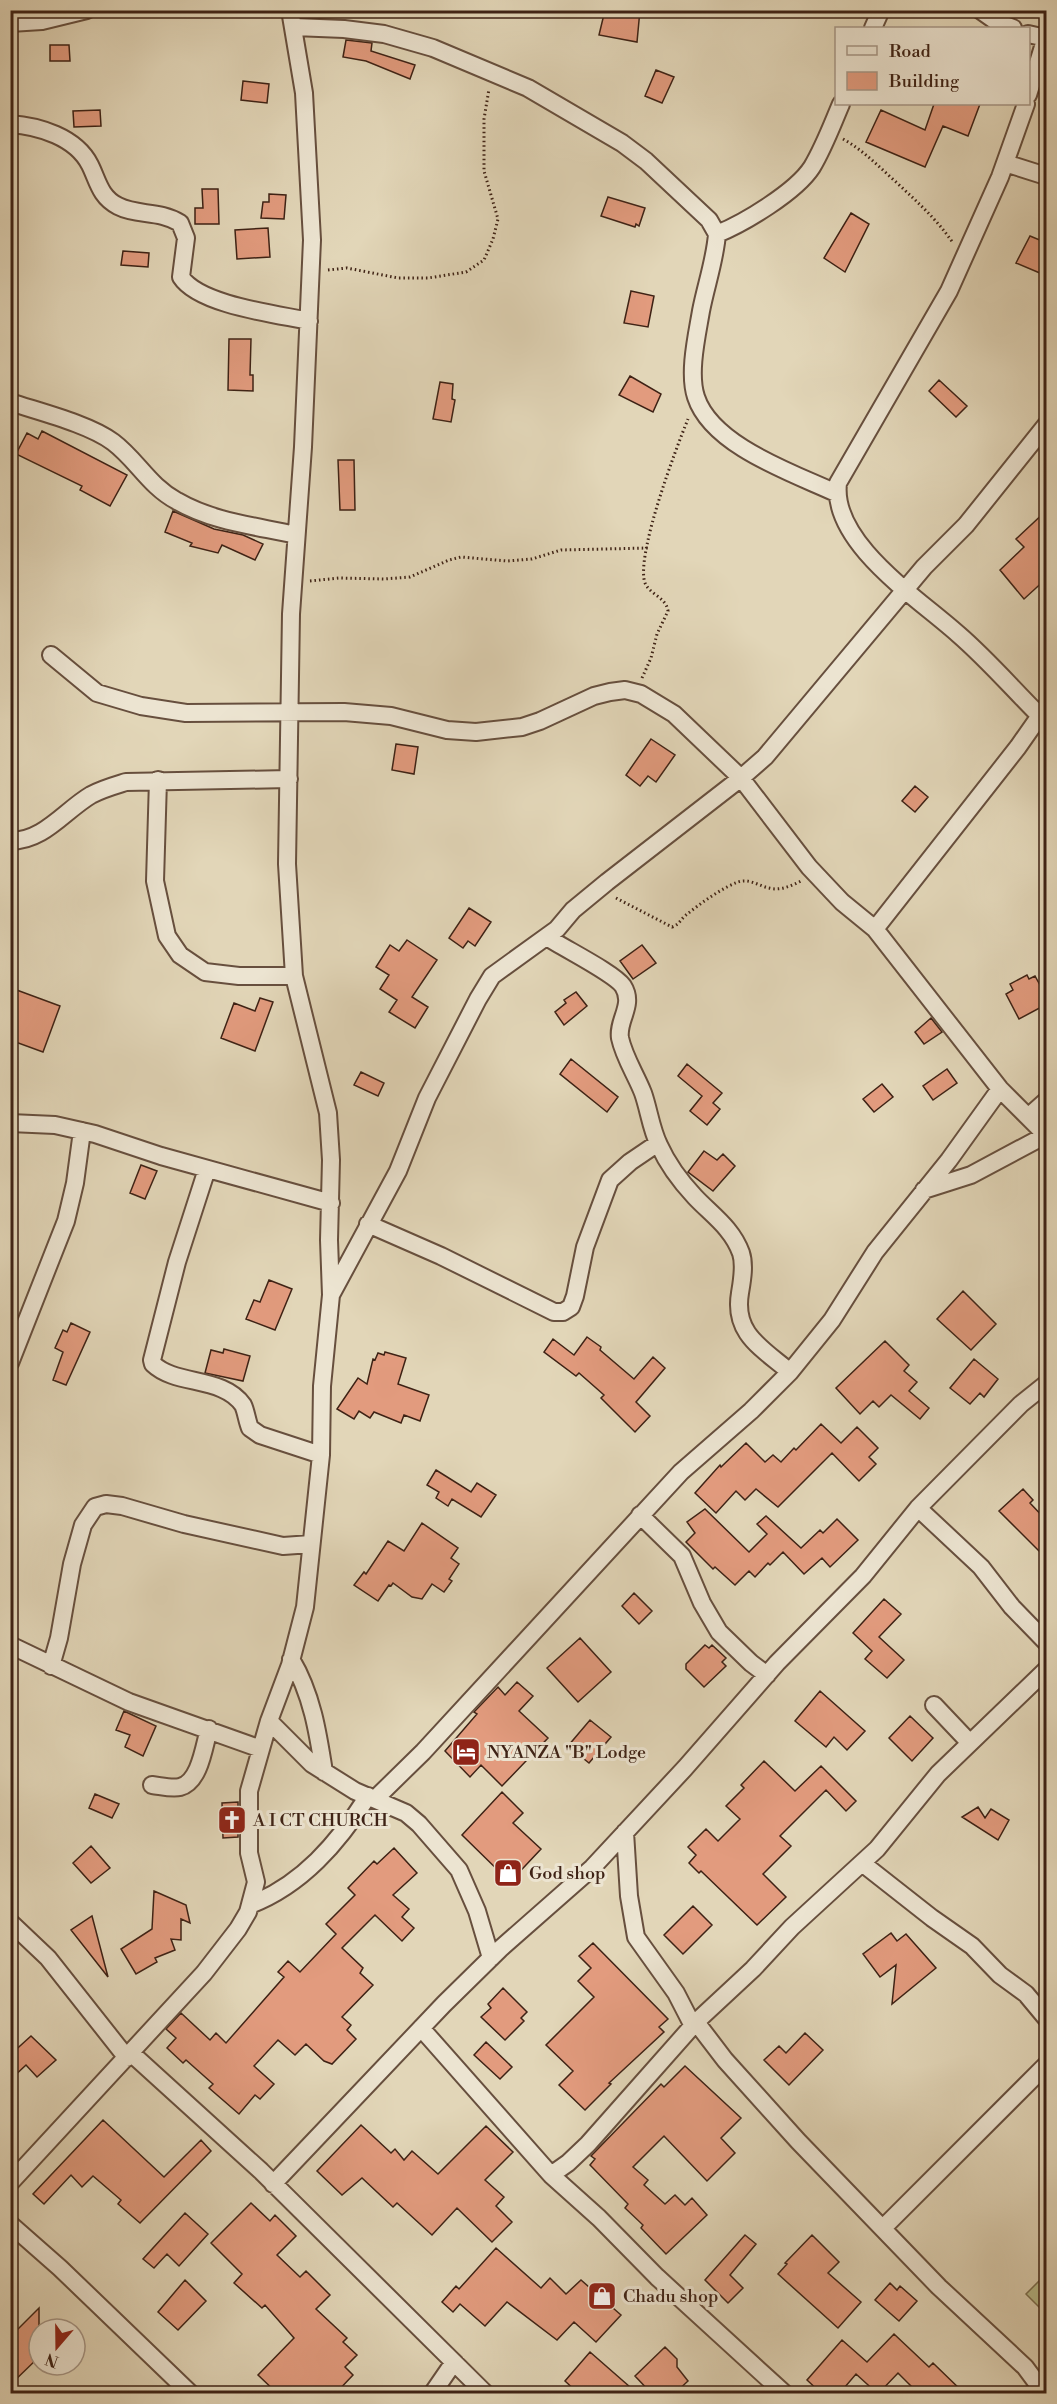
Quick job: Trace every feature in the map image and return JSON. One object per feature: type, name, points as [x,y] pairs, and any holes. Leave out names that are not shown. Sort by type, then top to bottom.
[{"type":"street","points":[[10,23],[42,21],[87,10]]},
{"type":"street","points":[[873,27],[881,10]]},
{"type":"street","points":[[980,10],[997,22],[1010,27]]},
{"type":"street","points":[[10,2183],[129,2056],[217,1957],[238,1929],[250,1905],[256,1882],[249,1853],[249,1791],[305,1607],[321,1455],[322,1386],[331,1295],[329,1240],[331,1203],[328,1113],[294,976],[287,864],[293,583],[304,437],[312,240],[304,93],[292,19],[384,34],[433,48],[528,88],[622,142],[702,214],[717,234],[694,354],[696,397],[711,424],[728,439],[836,493]]},
{"type":"street","points":[[1030,34],[1046,37],[1030,92]]},
{"type":"street","points":[[717,234],[737,226],[801,180],[812,167],[841,105]]},
{"type":"street","points":[[875,929],[1018,747],[1043,711],[876,562],[842,518],[836,493],[837,483],[924,336],[964,260],[1005,163],[1026,105]]},
{"type":"street","points":[[10,124],[40,128],[74,147],[85,157],[99,189],[118,206],[162,215],[180,223],[186,238],[180,277],[201,295],[222,302],[309,321]]},
{"type":"street","points":[[1005,163],[1047,176]]},
{"type":"street","points":[[10,402],[85,428],[111,440],[154,486],[177,502],[209,516],[296,535]]},
{"type":"street","points":[[331,1295],[398,1170],[427,1098],[492,976],[547,937],[598,889],[640,854],[741,778],[786,734],[924,567],[966,525],[1047,425]]},
{"type":"street","points":[[51,655],[93,691],[141,706],[186,713],[344,711],[378,715],[447,730],[476,732],[500,731],[531,724],[594,696],[610,692],[625,690],[641,694],[657,702],[674,714],[741,778],[816,874],[842,902],[875,929],[1000,1089],[1047,1135],[971,1175],[924,1190]]},
{"type":"street","points":[[10,841],[34,837],[90,796],[104,788],[126,782],[289,779]]},
{"type":"street","points":[[158,780],[155,881],[167,936],[180,955],[205,972],[239,976],[294,976]]},
{"type":"street","points":[[547,937],[607,973],[620,982],[625,990],[627,1009],[620,1024],[620,1041],[642,1092],[658,1143],[675,1175],[697,1200],[718,1217],[733,1237],[742,1255],[739,1321],[754,1341],[790,1372]]},
{"type":"street","points":[[250,1905],[271,1897],[305,1872],[332,1846],[371,1798],[423,1752],[681,1472],[751,1412],[790,1372],[832,1320],[875,1251],[949,1160],[1000,1089]]},
{"type":"street","points":[[1028,1117],[1047,1101]]},
{"type":"street","points":[[10,1123],[55,1125],[82,1131],[331,1203]]},
{"type":"street","points":[[10,1364],[66,1221],[75,1183],[82,1131]]},
{"type":"street","points":[[368,1224],[441,1256],[554,1312],[563,1312],[571,1307],[575,1296],[585,1247],[610,1180],[630,1162],[658,1143]]},
{"type":"street","points":[[207,1169],[159,1325],[153,1364],[165,1372],[227,1392],[244,1406],[249,1428],[260,1435],[321,1455]]},
{"type":"street","points":[[273,2184],[491,1958],[592,1868],[767,1675],[863,1576],[918,1508],[1021,1404],[1047,1384]]},
{"type":"street","points":[[51,1666],[77,1544],[83,1525],[95,1507],[106,1504],[122,1506],[184,1524],[283,1546],[311,1544]]},
{"type":"street","points":[[918,1508],[981,1567],[1012,1607],[1047,1642]]},
{"type":"street","points":[[640,1515],[682,1556],[702,1603],[719,1632],[767,1675]]},
{"type":"street","points":[[10,1645],[129,1702],[261,1749]]},
{"type":"street","points":[[291,1659],[300,1675],[309,1701],[324,1772]]},
{"type":"street","points":[[551,2175],[588,2144],[694,2024],[877,1849],[938,1774],[1047,1670]]},
{"type":"street","points":[[934,1705],[970,1743]]},
{"type":"street","points":[[269,1721],[289,1744],[324,1772],[355,1791],[406,1813],[419,1824],[459,1870],[477,1911],[491,1958]]},
{"type":"street","points":[[152,1785],[178,1787],[188,1784],[195,1775],[209,1729]]},
{"type":"street","points":[[625,1833],[629,1896],[636,1937],[676,1993],[694,2024],[798,2141],[939,2287],[1025,2367],[1045,2394]]},
{"type":"street","points":[[862,1863],[972,1946],[1000,1975],[1026,1994],[1047,2018]]},
{"type":"street","points":[[10,1922],[48,1958],[129,2056],[273,2184],[486,2394]]},
{"type":"street","points":[[421,2028],[551,2175],[599,2218],[657,2277],[785,2394]]},
{"type":"street","points":[[883,2228],[1047,2065]]},
{"type":"street","points":[[10,2224],[60,2268],[191,2394]]},
{"type":"street","points":[[432,2394],[454,2362]]},
{"type":"path","points":[[311,274],[347,268],[398,278],[428,278],[466,272],[484,260],[498,219],[484,171],[485,108],[493,73]]},
{"type":"path","points":[[829,131],[848,141],[877,163],[919,202],[940,224],[964,260]]},
{"type":"path","points":[[641,694],[641,680],[651,658],[657,634],[668,611],[665,602],[645,584],[643,576],[648,548],[663,491],[696,397]]},
{"type":"path","points":[[293,583],[339,578],[410,577],[461,557],[507,561],[532,559],[561,550],[648,548]]},
{"type":"path","points":[[598,889],[672,927],[677,926],[684,916],[712,896],[738,882],[750,882],[778,889],[816,874]]},
{"type":"green space","points":[[1046,2274],[1046,2314],[1026,2294]]},
{"type":"building","points":[[605,10],[640,10],[637,42],[599,35]]},
{"type":"building","points":[[346,40],[372,43],[371,51],[415,65],[410,79],[366,61],[343,57]]},
{"type":"building","points":[[50,45],[69,45],[70,61],[50,61]]},
{"type":"building","points":[[656,70],[674,77],[662,103],[645,96]]},
{"type":"building","points":[[243,81],[269,84],[267,103],[241,100]]},
{"type":"building","points":[[934,105],[980,105],[968,136],[943,126],[925,167],[866,142],[881,110],[925,130]]},
{"type":"building","points":[[100,110],[101,126],[74,127],[73,111]]},
{"type":"building","points":[[202,189],[218,189],[219,224],[195,224],[195,208],[203,208]]},
{"type":"building","points":[[269,194],[286,195],[284,219],[261,218],[263,202],[269,202]]},
{"type":"building","points":[[608,197],[645,208],[639,226],[636,224],[635,227],[601,216]]},
{"type":"building","points":[[851,213],[869,224],[845,272],[824,258]]},
{"type":"building","points":[[268,228],[270,257],[237,259],[235,230]]},
{"type":"building","points":[[1030,236],[1047,243],[1047,276],[1016,263]]},
{"type":"building","points":[[123,251],[149,253],[148,267],[121,265]]},
{"type":"building","points":[[631,291],[654,296],[648,327],[624,323]]},
{"type":"building","points":[[229,339],[251,339],[250,375],[253,375],[253,391],[228,390]]},
{"type":"building","points":[[630,376],[661,394],[653,412],[619,395]]},
{"type":"building","points":[[939,380],[967,406],[956,417],[929,391]]},
{"type":"building","points":[[440,382],[453,384],[452,399],[455,400],[451,422],[433,419]]},
{"type":"building","points":[[42,431],[127,475],[110,506],[80,490],[82,486],[16,454],[27,433],[38,439]]},
{"type":"building","points":[[338,460],[354,460],[355,510],[340,510]]},
{"type":"building","points":[[1047,510],[1047,578],[1024,599],[1000,570],[1024,547],[1016,539]]},
{"type":"building","points":[[173,511],[214,529],[243,535],[263,544],[255,560],[222,545],[218,553],[190,546],[192,543],[165,532]]},
{"type":"building","points":[[651,739],[675,755],[656,782],[648,776],[640,786],[626,775]]},
{"type":"building","points":[[396,744],[418,747],[414,774],[392,770]]},
{"type":"building","points":[[915,786],[928,797],[915,812],[902,801]]},
{"type":"building","points":[[469,908],[491,922],[475,946],[468,941],[463,948],[449,938]]},
{"type":"building","points":[[407,940],[437,960],[412,997],[428,1007],[415,1028],[389,1012],[397,1000],[380,989],[389,975],[376,967],[390,945],[399,951]]},
{"type":"building","points":[[642,945],[656,963],[633,979],[620,961]]},
{"type":"building","points":[[1027,975],[1029,979],[1035,976],[1047,998],[1047,1004],[1019,1019],[1006,994],[1013,990],[1010,984]]},
{"type":"building","points":[[14,989],[60,1006],[43,1052],[10,1040],[10,998]]},
{"type":"building","points":[[576,992],[587,1006],[564,1025],[555,1012],[566,1003],[564,1000]]},
{"type":"building","points":[[260,998],[273,1002],[255,1051],[221,1038],[234,1003],[255,1011]]},
{"type":"building","points":[[931,1018],[942,1032],[924,1044],[915,1032]]},
{"type":"building","points":[[571,1059],[618,1097],[607,1112],[560,1074]]},
{"type":"building","points":[[687,1064],[722,1093],[713,1103],[720,1109],[707,1125],[690,1111],[702,1096],[678,1076]]},
{"type":"building","points":[[947,1069],[957,1083],[933,1100],[923,1086]]},
{"type":"building","points":[[361,1072],[384,1083],[378,1096],[354,1085]]},
{"type":"building","points":[[882,1084],[893,1097],[874,1112],[863,1099]]},
{"type":"building","points":[[704,1151],[717,1160],[723,1154],[735,1166],[713,1191],[688,1172]]},
{"type":"building","points":[[141,1165],[157,1171],[145,1199],[130,1193]]},
{"type":"building","points":[[269,1280],[292,1289],[275,1330],[246,1319],[254,1300],[260,1302]]},
{"type":"building","points":[[963,1291],[996,1324],[971,1350],[937,1319]]},
{"type":"building","points":[[71,1323],[90,1332],[66,1385],[53,1380],[63,1352],[55,1348],[63,1330],[67,1332]]},
{"type":"building","points":[[587,1337],[601,1347],[600,1350],[634,1379],[653,1357],[665,1368],[636,1402],[650,1416],[635,1432],[601,1398],[604,1395],[579,1373],[576,1376],[544,1352],[553,1339],[574,1355]]},
{"type":"building","points":[[885,1341],[909,1365],[904,1371],[917,1382],[909,1391],[929,1408],[920,1419],[891,1395],[879,1407],[873,1401],[860,1414],[836,1388]]},
{"type":"building","points":[[224,1349],[250,1356],[243,1381],[205,1373],[211,1350],[223,1353]]},
{"type":"building","points":[[385,1352],[406,1358],[398,1384],[429,1395],[420,1421],[404,1415],[401,1423],[374,1412],[370,1418],[359,1411],[354,1419],[337,1409],[358,1378],[367,1384],[373,1359],[375,1360],[378,1353],[384,1355]]},
{"type":"building","points":[[974,1359],[998,1379],[984,1397],[980,1393],[970,1404],[950,1388]]},
{"type":"building","points":[[821,1424],[841,1443],[857,1427],[878,1448],[869,1457],[876,1464],[859,1481],[832,1453],[778,1507],[756,1489],[745,1500],[736,1491],[716,1513],[695,1493],[720,1465],[721,1467],[746,1443],[765,1462],[773,1455],[781,1462]]},
{"type":"building","points":[[436,1470],[471,1492],[477,1483],[496,1495],[481,1517],[452,1499],[448,1506],[436,1498],[439,1492],[427,1485]]},
{"type":"building","points":[[1023,1489],[1033,1500],[1030,1503],[1047,1521],[1047,1559],[999,1511]]},
{"type":"building","points":[[705,1509],[749,1552],[767,1534],[757,1524],[766,1516],[801,1548],[820,1530],[823,1533],[837,1519],[858,1540],[830,1567],[822,1558],[804,1574],[783,1552],[755,1577],[749,1571],[735,1585],[715,1567],[713,1569],[686,1542],[695,1533],[687,1522]]},
{"type":"building","points":[[422,1523],[458,1548],[451,1558],[459,1564],[449,1579],[452,1581],[444,1592],[432,1584],[422,1599],[412,1597],[393,1583],[378,1601],[354,1585],[364,1572],[366,1574],[388,1541],[404,1551]]},
{"type":"building","points":[[634,1593],[652,1611],[639,1624],[622,1606]]},
{"type":"building","points":[[884,1599],[901,1614],[879,1637],[904,1660],[887,1678],[865,1659],[872,1651],[853,1633]]},
{"type":"building","points":[[580,1638],[611,1672],[578,1702],[547,1668]]},
{"type":"building","points":[[705,1645],[709,1648],[712,1645],[726,1658],[722,1662],[726,1666],[704,1687],[686,1669],[686,1664]]},
{"type":"building","points":[[517,1682],[533,1696],[519,1711],[548,1738],[502,1786],[481,1765],[470,1777],[445,1751],[477,1714],[474,1712],[498,1687],[505,1695]]},
{"type":"building","points":[[820,1691],[865,1731],[847,1750],[834,1737],[826,1747],[795,1721]]},
{"type":"building","points":[[124,1711],[156,1726],[143,1756],[125,1747],[130,1735],[116,1730]]},
{"type":"building","points":[[910,1716],[933,1738],[912,1761],[889,1738]]},
{"type":"building","points":[[590,1720],[611,1737],[589,1763],[568,1746]]},
{"type":"building","points":[[764,1761],[795,1791],[821,1766],[856,1801],[846,1811],[826,1790],[780,1836],[791,1846],[763,1874],[786,1897],[757,1925],[701,1871],[699,1873],[689,1863],[696,1855],[688,1847],[706,1829],[718,1841],[740,1819],[726,1806],[744,1788],[741,1785]]},
{"type":"building","points":[[502,1792],[523,1813],[513,1823],[541,1849],[510,1882],[462,1835]]},
{"type":"building","points":[[95,1794],[119,1804],[112,1818],[89,1808]]},
{"type":"building","name":"A I CT CHURCH","points":[[238,1802],[238,1837],[223,1838],[222,1803]]},
{"type":"building","points":[[978,1807],[985,1818],[991,1809],[1009,1820],[998,1840],[962,1817]]},
{"type":"building","points":[[91,1846],[110,1868],[91,1883],[73,1863]]},
{"type":"building","points":[[394,1848],[417,1873],[393,1895],[409,1909],[402,1917],[414,1928],[402,1941],[375,1915],[342,1948],[363,1968],[360,1973],[373,1985],[342,2017],[351,2025],[347,2030],[356,2039],[332,2064],[324,2061],[306,2044],[295,2055],[278,2040],[254,2066],[274,2084],[260,2099],[255,2095],[239,2114],[209,2088],[213,2084],[186,2060],[183,2063],[167,2048],[176,2038],[166,2029],[181,2013],[210,2040],[216,2033],[226,2043],[284,1977],[278,1972],[288,1961],[300,1972],[336,1934],[326,1924],[355,1895],[348,1888],[374,1861],[377,1864]]},
{"type":"building","points":[[154,1891],[186,1905],[190,1923],[181,1919],[181,1940],[171,1939],[175,1950],[155,1958],[157,1962],[136,1974],[121,1949],[152,1929]]},
{"type":"building","points":[[693,1906],[712,1925],[683,1954],[664,1935]]},
{"type":"building","points":[[92,1916],[108,1977],[71,1930]]},
{"type":"building","points":[[891,1933],[897,1941],[906,1934],[936,1968],[892,2004],[896,1965],[880,1977],[863,1954]]},
{"type":"building","points":[[593,1943],[668,2019],[659,2027],[664,2032],[609,2083],[611,2084],[585,2110],[559,2085],[573,2071],[546,2045],[594,1997],[578,1981],[591,1968],[579,1956]]},
{"type":"building","points":[[503,1988],[527,2012],[521,2018],[524,2021],[505,2040],[481,2017],[491,2008],[488,2004]]},
{"type":"building","points":[[805,2033],[823,2050],[789,2085],[764,2060],[779,2046],[786,2053]]},
{"type":"building","points":[[31,2036],[56,2060],[37,2077],[26,2065],[10,2080],[10,2055]]},
{"type":"building","points":[[486,2042],[512,2067],[500,2079],[474,2055]]},
{"type":"building","points":[[685,2066],[741,2118],[721,2138],[735,2153],[707,2181],[664,2136],[633,2167],[648,2180],[644,2185],[665,2204],[675,2195],[685,2205],[692,2198],[707,2215],[666,2254],[641,2228],[643,2225],[625,2208],[628,2204],[590,2165],[595,2159],[591,2156],[661,2084],[664,2087]]},
{"type":"building","points":[[103,2120],[164,2177],[201,2140],[211,2151],[140,2223],[118,2204],[121,2200],[93,2176],[82,2187],[71,2175],[44,2204],[33,2194]]},
{"type":"building","points":[[361,2125],[391,2153],[395,2149],[404,2160],[412,2151],[438,2174],[486,2126],[513,2152],[485,2180],[504,2197],[496,2206],[512,2222],[492,2242],[457,2208],[432,2235],[397,2203],[393,2207],[362,2178],[342,2195],[317,2171]]},
{"type":"building","points":[[251,2203],[270,2221],[275,2215],[296,2236],[277,2255],[300,2277],[306,2271],[330,2295],[316,2309],[347,2338],[343,2342],[357,2355],[345,2367],[353,2375],[335,2394],[278,2394],[258,2375],[294,2338],[265,2305],[262,2308],[234,2283],[242,2274],[211,2243]]},
{"type":"building","points":[[185,2213],[208,2234],[179,2266],[167,2254],[154,2268],[143,2259]]},
{"type":"building","points":[[745,2235],[756,2244],[730,2275],[743,2288],[728,2303],[705,2280]]},
{"type":"building","points":[[812,2235],[839,2262],[828,2273],[861,2302],[838,2328],[778,2274],[787,2264],[785,2263]]},
{"type":"building","points":[[496,2248],[541,2288],[550,2278],[566,2294],[581,2280],[621,2315],[596,2342],[574,2322],[557,2340],[507,2302],[485,2326],[460,2304],[453,2312],[442,2302],[456,2286],[459,2289]]},
{"type":"building","points":[[185,2280],[206,2301],[178,2330],[158,2312]]},
{"type":"building","points":[[890,2283],[897,2290],[900,2286],[917,2301],[899,2321],[875,2300]]},
{"type":"building","points":[[39,2308],[39,2317],[30,2317]]},
{"type":"building","points":[[27,2320],[27,2369],[10,2385],[10,2337]]},
{"type":"building","points":[[894,2334],[929,2367],[933,2363],[965,2394],[919,2394],[898,2373],[878,2394],[856,2374],[839,2394],[822,2394],[807,2380],[842,2340],[867,2362]]},
{"type":"building","points":[[665,2347],[677,2359],[677,2367],[688,2381],[674,2394],[652,2394],[635,2376]]},
{"type":"building","points":[[590,2352],[638,2394],[579,2394],[565,2381]]},
{"type":"place","name":"NYANZA \"B\" Lodge","points":[[466,1752]]},
{"type":"place","name":"A I CT CHURCH","points":[[232,1820]]},
{"type":"place","name":"God shop","points":[[508,1873]]},
{"type":"place","name":"Chadu shop","points":[[602,2296]]}]
